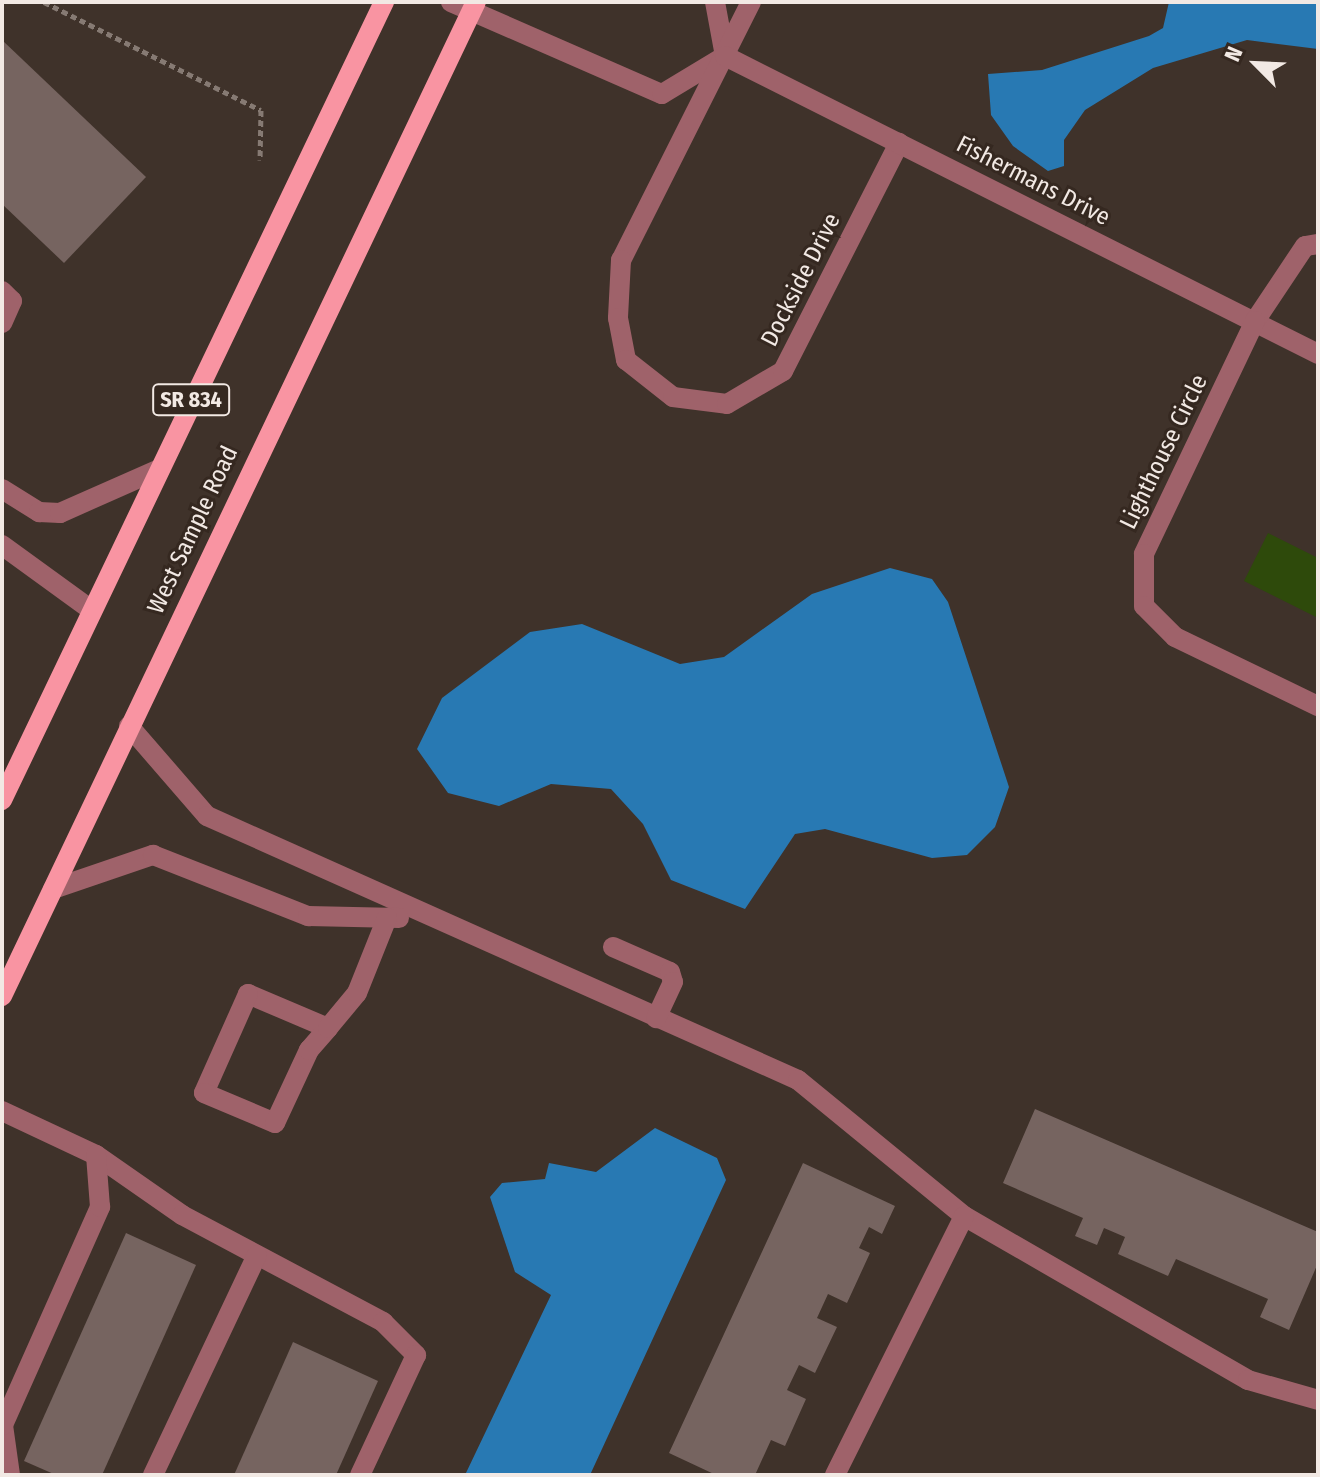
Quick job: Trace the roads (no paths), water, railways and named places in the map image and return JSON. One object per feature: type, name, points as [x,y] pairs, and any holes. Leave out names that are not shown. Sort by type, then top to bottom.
[{"type":"main road","name":"SR 834","points":[[2,800],[90,609],[384,2]]},
{"type":"main road","name":"West Sample Road","points":[[2,996],[474,6]]},
{"type":"street","points":[[451,2],[474,6],[662,94],[725,56],[715,2]]},
{"type":"street","name":"Dockside Drive","points":[[751,2],[621,260],[618,318],[626,360],[673,397],[727,404],[783,371],[899,143]]},
{"type":"street","name":"Fishermans Drive","points":[[725,56],[1318,354]]},
{"type":"street","name":"Lighthouse Circle","points":[[1318,244],[1305,246],[1255,321],[1144,554],[1144,606],[1175,637],[1318,706]]},
{"type":"street","points":[[2,291],[12,301],[2,323]]},
{"type":"street","points":[[2,489],[39,512],[60,513],[157,470]]},
{"type":"street","points":[[2,545],[90,609]]},
{"type":"street","points":[[129,726],[207,816],[429,919],[798,1080],[964,1216],[1248,1380],[1318,1400]]},
{"type":"street","points":[[53,889],[153,855],[308,916],[429,919]]},
{"type":"street","points":[[328,1028],[248,994],[204,1093],[275,1123],[309,1050],[328,1028],[357,993],[387,918]]},
{"type":"street","points":[[613,947],[670,972],[673,982],[656,1018]]},
{"type":"street","points":[[2,1111],[96,1155],[182,1215],[383,1322],[416,1355],[360,1475]]},
{"type":"street","points":[[10,1475],[3,1425],[100,1207],[96,1155]]},
{"type":"street","points":[[835,1475],[964,1216]]},
{"type":"street","points":[[153,1475],[257,1255]]},
{"type":"water","points":[[1169,2],[1318,2],[1318,49],[1247,40],[1153,68],[1085,110],[1064,140],[1064,166],[1048,171],[1013,146],[991,115],[988,74],[1042,70],[1149,36],[1163,28]]},
{"type":"water","points":[[890,568],[932,579],[948,602],[1009,787],[995,827],[967,855],[932,858],[825,829],[795,834],[745,909],[671,880],[643,824],[611,789],[551,784],[499,806],[448,793],[417,749],[442,698],[530,632],[582,624],[680,664],[724,657],[812,594]]},
{"type":"water","points":[[655,1128],[717,1158],[726,1180],[590,1475],[465,1475],[551,1295],[515,1272],[490,1197],[502,1183],[545,1179],[549,1163],[596,1172]]}]
